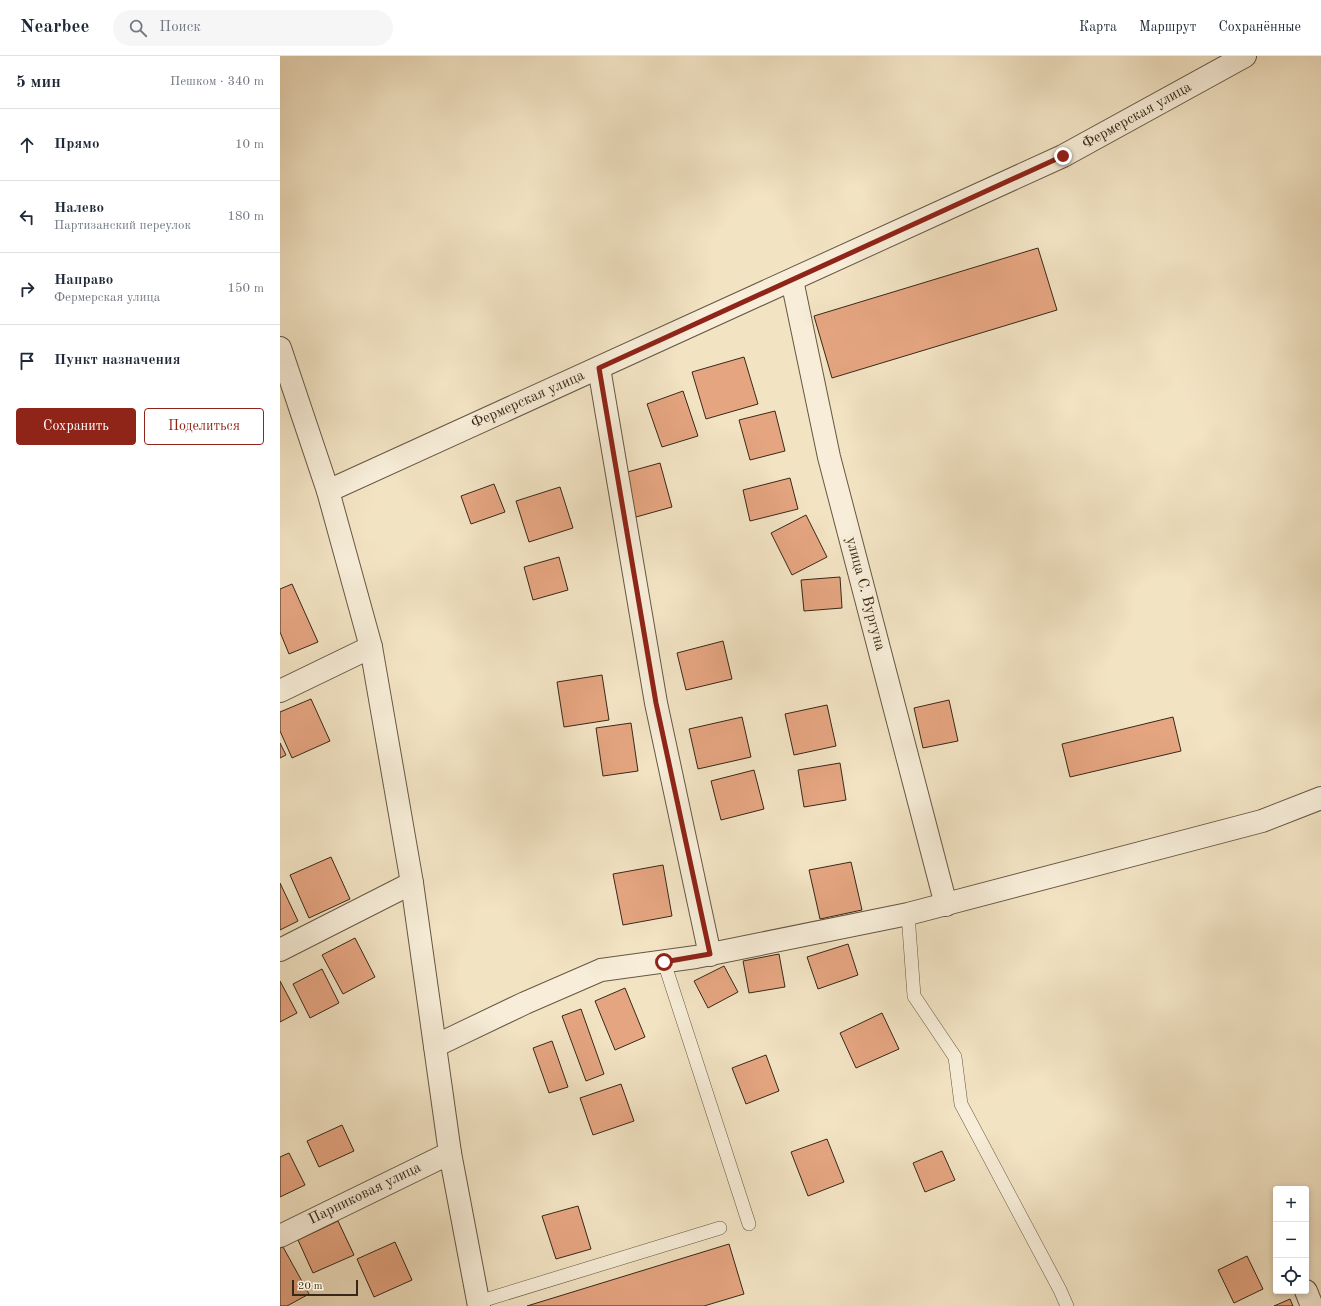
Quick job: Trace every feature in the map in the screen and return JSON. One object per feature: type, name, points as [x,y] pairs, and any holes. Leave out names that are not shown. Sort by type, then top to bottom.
[{"type":"street","name":"Фермерская улица","points":[[328,491],[1063,156],[1245,56]]},
{"type":"street","name":"улица С. Вургуна","points":[[792,280],[829,458],[946,905]]},
{"type":"street","points":[[280,348],[328,491],[371,647],[412,883],[450,1152],[478,1304]]},
{"type":"street","points":[[599,368],[656,703],[710,954]]},
{"type":"street","points":[[280,691],[371,647]]},
{"type":"street","points":[[435,1046],[525,1003],[601,970],[664,962],[710,954],[946,905],[1262,821],[1321,798]]},
{"type":"street","points":[[280,950],[412,883]]},
{"type":"street","name":"Парниковая улица","points":[[280,1236],[450,1152]]},
{"type":"street","points":[[1307,1294],[1312,1306]]},
{"type":"lane","points":[[908,914],[914,996],[955,1057],[961,1104],[994,1162],[1067,1306]]},
{"type":"lane","points":[[664,962],[749,1224]]},
{"type":"lane","points":[[478,1304],[720,1228]]},
{"type":"building","points":[[1038,248],[1057,310],[832,378],[814,316]]},
{"type":"building","points":[[744,357],[758,404],[706,419],[692,372]]},
{"type":"building","points":[[683,391],[698,436],[662,447],[647,404]]},
{"type":"building","points":[[775,411],[785,451],[750,460],[739,420]]},
{"type":"building","points":[[660,463],[672,507],[636,517],[624,473]]},
{"type":"building","points":[[790,478],[798,509],[750,521],[743,490]]},
{"type":"building","points":[[494,484],[505,512],[471,524],[461,496]]},
{"type":"building","points":[[560,487],[573,528],[529,542],[516,501]]},
{"type":"building","points":[[806,515],[827,557],[792,575],[771,533]]},
{"type":"building","points":[[559,557],[568,590],[533,600],[524,567]]},
{"type":"building","points":[[840,577],[842,608],[804,611],[801,580]]},
{"type":"building","points":[[292,584],[318,642],[289,654],[280,632],[280,589]]},
{"type":"building","points":[[723,641],[732,679],[686,690],[677,653]]},
{"type":"building","points":[[602,675],[609,720],[564,727],[557,682]]},
{"type":"building","points":[[311,699],[330,741],[292,758],[280,731],[280,712]]},
{"type":"building","points":[[949,700],[958,741],[923,748],[914,708]]},
{"type":"building","points":[[827,705],[836,746],[794,755],[785,714]]},
{"type":"building","points":[[742,717],[751,757],[698,769],[689,729]]},
{"type":"building","points":[[1173,717],[1181,751],[1070,777],[1062,744]]},
{"type":"building","points":[[631,723],[638,771],[603,776],[596,728]]},
{"type":"building","points":[[280,743],[286,755],[280,758]]},
{"type":"building","points":[[840,763],[846,800],[804,807],[798,770]]},
{"type":"building","points":[[754,770],[764,809],[721,820],[711,781]]},
{"type":"building","points":[[331,857],[350,899],[309,918],[290,875]]},
{"type":"building","points":[[851,862],[862,910],[820,919],[809,870]]},
{"type":"building","points":[[663,865],[672,916],[623,925],[613,874]]},
{"type":"building","points":[[280,883],[298,921],[280,930]]},
{"type":"building","points":[[355,938],[375,977],[343,994],[322,955]]},
{"type":"building","points":[[848,944],[858,975],[818,989],[807,957]]},
{"type":"building","points":[[779,954],[785,987],[749,993],[743,961]]},
{"type":"building","points":[[724,966],[738,992],[708,1008],[694,981]]},
{"type":"building","points":[[322,969],[339,1003],[310,1018],[293,984]]},
{"type":"building","points":[[280,981],[297,1013],[280,1022]]},
{"type":"building","points":[[625,988],[645,1037],[615,1050],[595,1001]]},
{"type":"building","points":[[581,1009],[604,1074],[586,1081],[562,1016]]},
{"type":"building","points":[[882,1013],[899,1049],[856,1068],[840,1033]]},
{"type":"building","points":[[552,1041],[568,1087],[549,1093],[533,1048]]},
{"type":"building","points":[[766,1055],[779,1091],[746,1104],[732,1068]]},
{"type":"building","points":[[621,1084],[634,1121],[593,1135],[580,1098]]},
{"type":"building","points":[[342,1125],[354,1151],[319,1167],[307,1141]]},
{"type":"building","points":[[827,1139],[844,1182],[808,1196],[791,1152]]},
{"type":"building","points":[[942,1151],[955,1180],[925,1192],[913,1163]]},
{"type":"building","points":[[289,1153],[305,1185],[280,1197],[280,1157]]},
{"type":"building","points":[[578,1206],[591,1249],[556,1259],[542,1216]]},
{"type":"building","points":[[338,1221],[354,1255],[313,1273],[298,1240]]},
{"type":"building","points":[[395,1242],[412,1280],[374,1297],[357,1259]]},
{"type":"building","points":[[729,1244],[744,1294],[704,1306],[527,1306]]},
{"type":"building","points":[[283,1247],[309,1294],[287,1306],[280,1306],[280,1248]]},
{"type":"building","points":[[1247,1256],[1263,1289],[1234,1303],[1218,1270]]},
{"type":"building","points":[[1290,1299],[1293,1306],[1274,1306]]},
{"type":"route","points":[[664,962],[710,954],[656,703],[599,368],[1063,156]]}]
